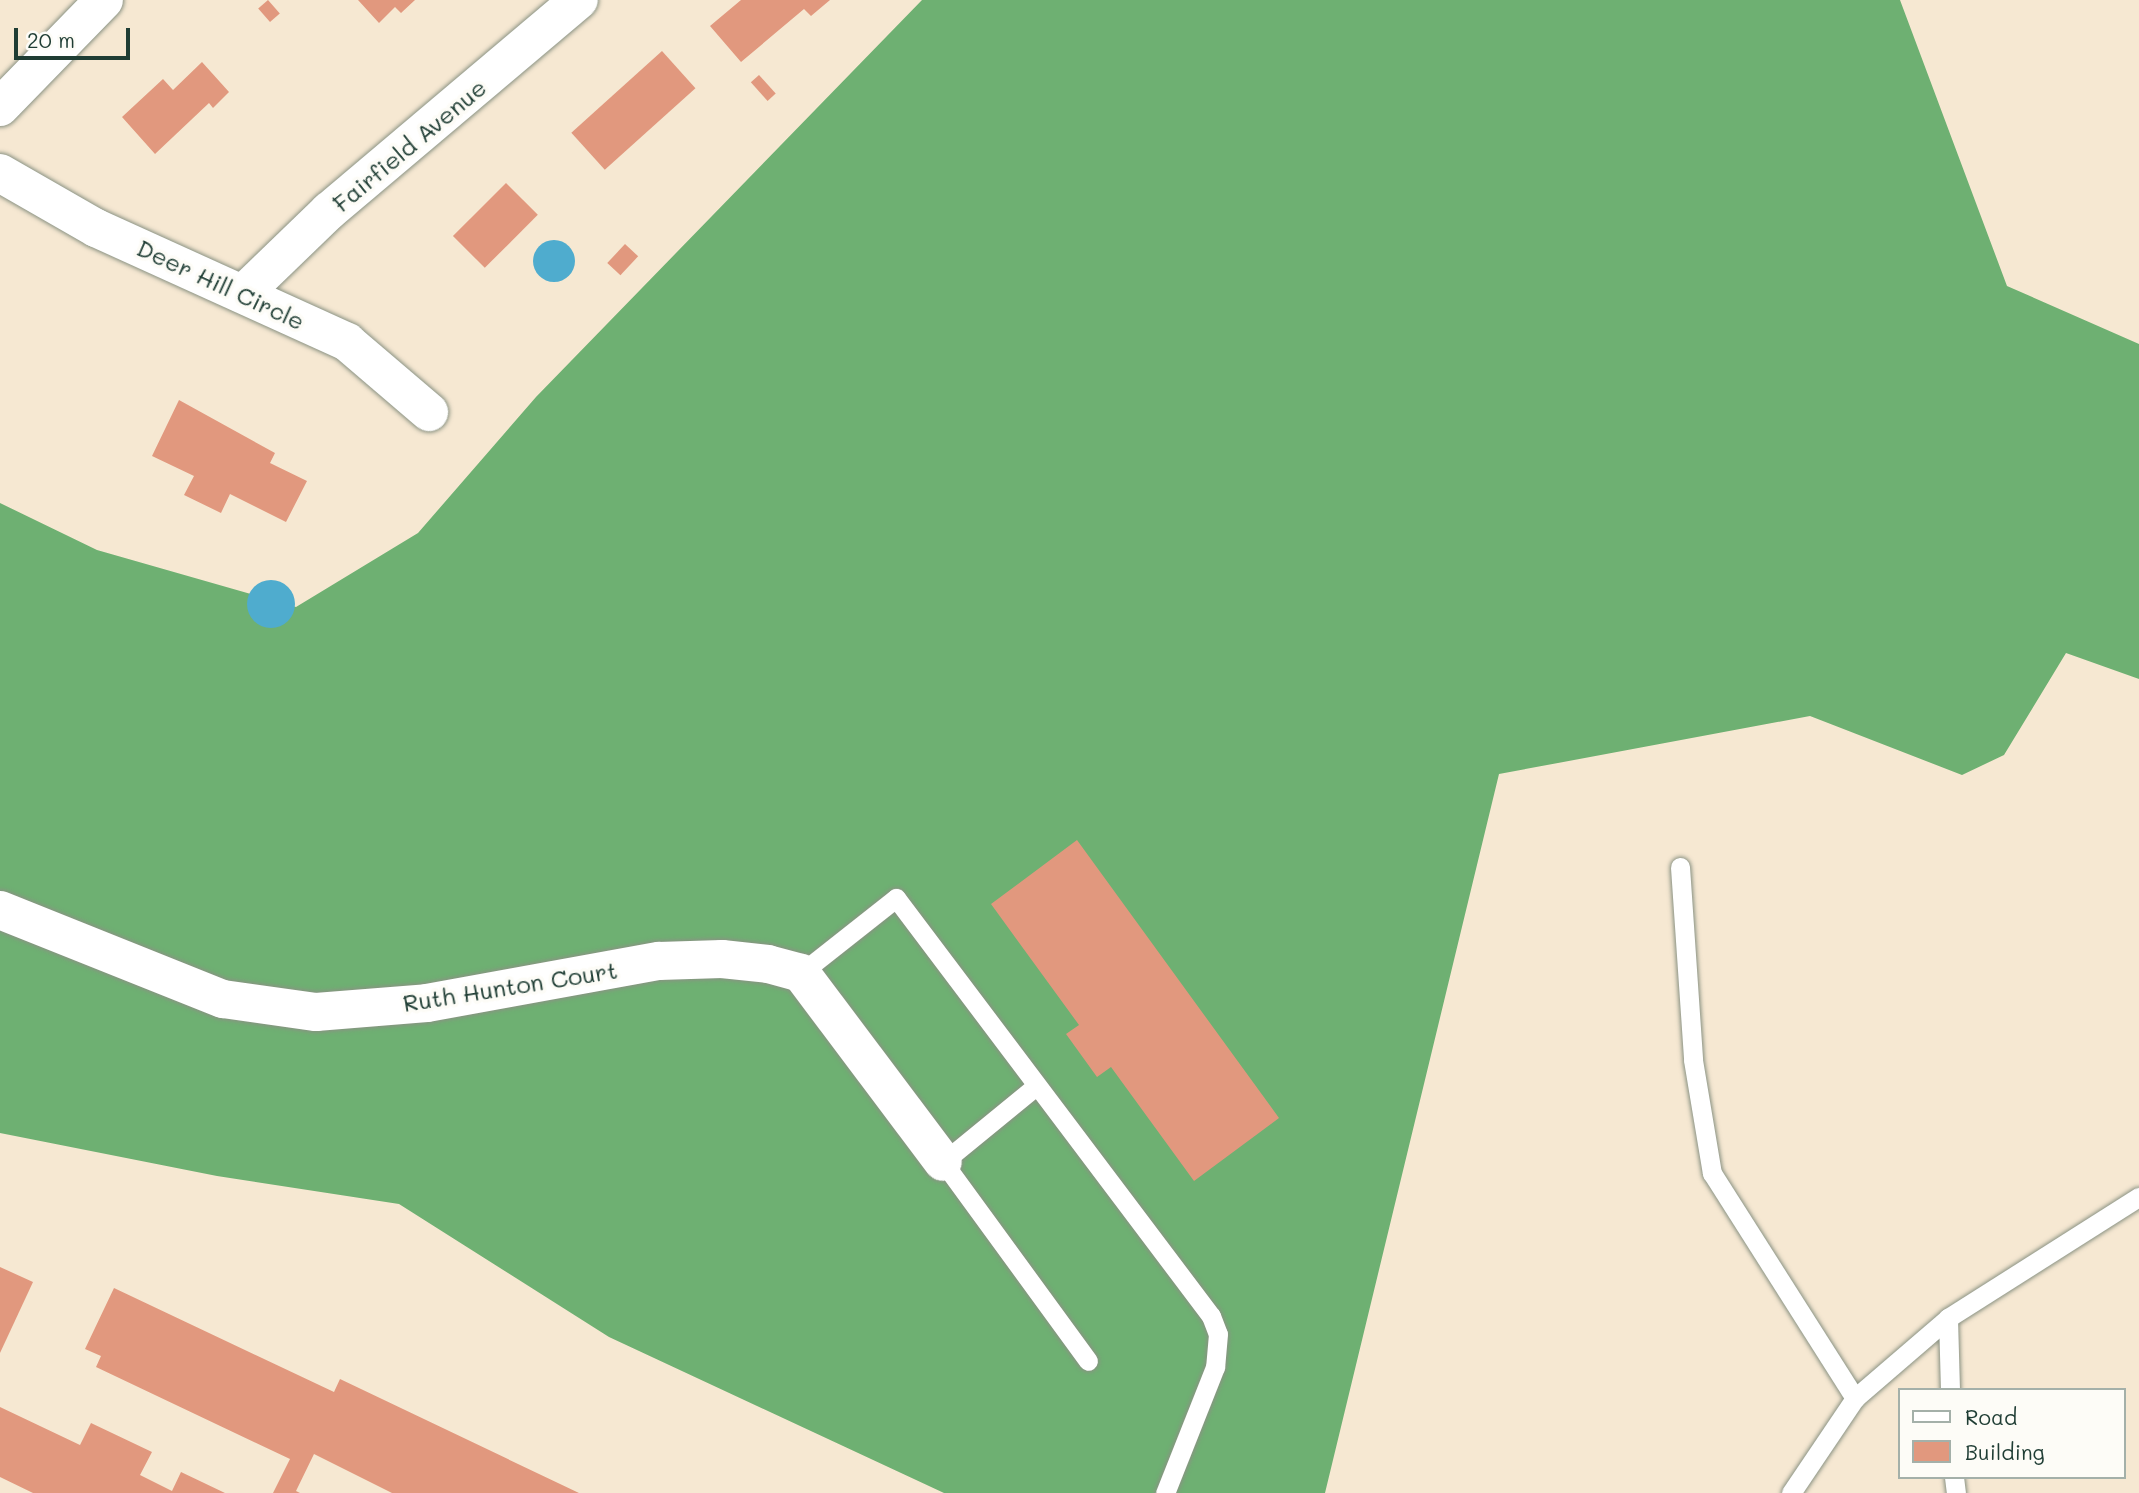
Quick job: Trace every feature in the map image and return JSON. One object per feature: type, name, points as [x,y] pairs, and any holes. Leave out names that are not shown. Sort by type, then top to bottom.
[{"type":"street","points":[[0,107],[104,0]]},
{"type":"street","name":"Fairfield Avenue","points":[[243,294],[330,211],[579,0]]},
{"type":"street","name":"Deer Hill Circle","points":[[0,173],[96,228],[347,342],[429,412]]},
{"type":"street","name":"Ruth Hunton Court","points":[[0,910],[223,999],[316,1012],[427,1003],[660,961],[722,959],[801,973]]},
{"type":"street","points":[[801,973],[943,1162]]},
{"type":"lane","points":[[1680,867],[1693,1060],[1712,1173],[1855,1398]]},
{"type":"lane","points":[[801,973],[896,898],[1211,1315],[1219,1334],[1215,1367],[1165,1493]]},
{"type":"lane","points":[[1036,1086],[943,1162],[1088,1360]]},
{"type":"lane","points":[[1791,1493],[1855,1398],[1948,1318],[2139,1197]]},
{"type":"lane","points":[[1948,1318],[1950,1388]]},
{"type":"green space","points":[[922,0],[1900,0],[2007,286],[2139,344],[2139,679],[2066,653],[2004,755],[1962,775],[1810,716],[1499,774],[1325,1493],[944,1493],[609,1337],[399,1204],[217,1176],[0,1133],[0,503],[97,550],[296,607],[418,533],[536,397]]},
{"type":"water","points":[[554,240],[569,246],[575,261],[569,276],[554,282],[539,276],[533,261],[539,246]]},
{"type":"water","points":[[271,580],[288,587],[295,604],[288,621],[271,628],[254,621],[247,604],[254,587]]},
{"type":"building","points":[[268,0],[280,14],[270,22],[258,9]]},
{"type":"building","points":[[358,0],[415,0],[401,13],[395,7],[379,23]]},
{"type":"building","points":[[741,0],[830,0],[811,16],[804,9],[741,62],[710,26]]},
{"type":"building","points":[[662,51],[695,88],[605,170],[571,133]]},
{"type":"building","points":[[202,62],[229,92],[213,108],[209,103],[155,154],[122,117],[163,79],[173,90]]},
{"type":"building","points":[[759,75],[776,94],[768,101],[751,82]]},
{"type":"building","points":[[506,183],[538,215],[485,268],[453,236]]},
{"type":"building","points":[[625,244],[638,256],[620,275],[607,263]]},
{"type":"building","points":[[179,400],[275,453],[270,463],[307,481],[286,522],[230,494],[221,513],[184,495],[194,476],[152,456]]},
{"type":"building","points":[[1077,840],[1279,1118],[1194,1181],[1111,1067],[1097,1077],[1066,1034],[1079,1025],[991,904]]},
{"type":"building","points":[[0,1267],[33,1282],[0,1353]]},
{"type":"building","points":[[114,1288],[334,1392],[340,1379],[579,1493],[392,1493],[314,1454],[296,1491],[300,1493],[273,1493],[290,1459],[96,1367],[101,1356],[85,1349]]},
{"type":"building","points":[[0,1407],[80,1445],[91,1423],[152,1452],[140,1475],[172,1491],[181,1472],[225,1493],[33,1493],[0,1477]]}]
